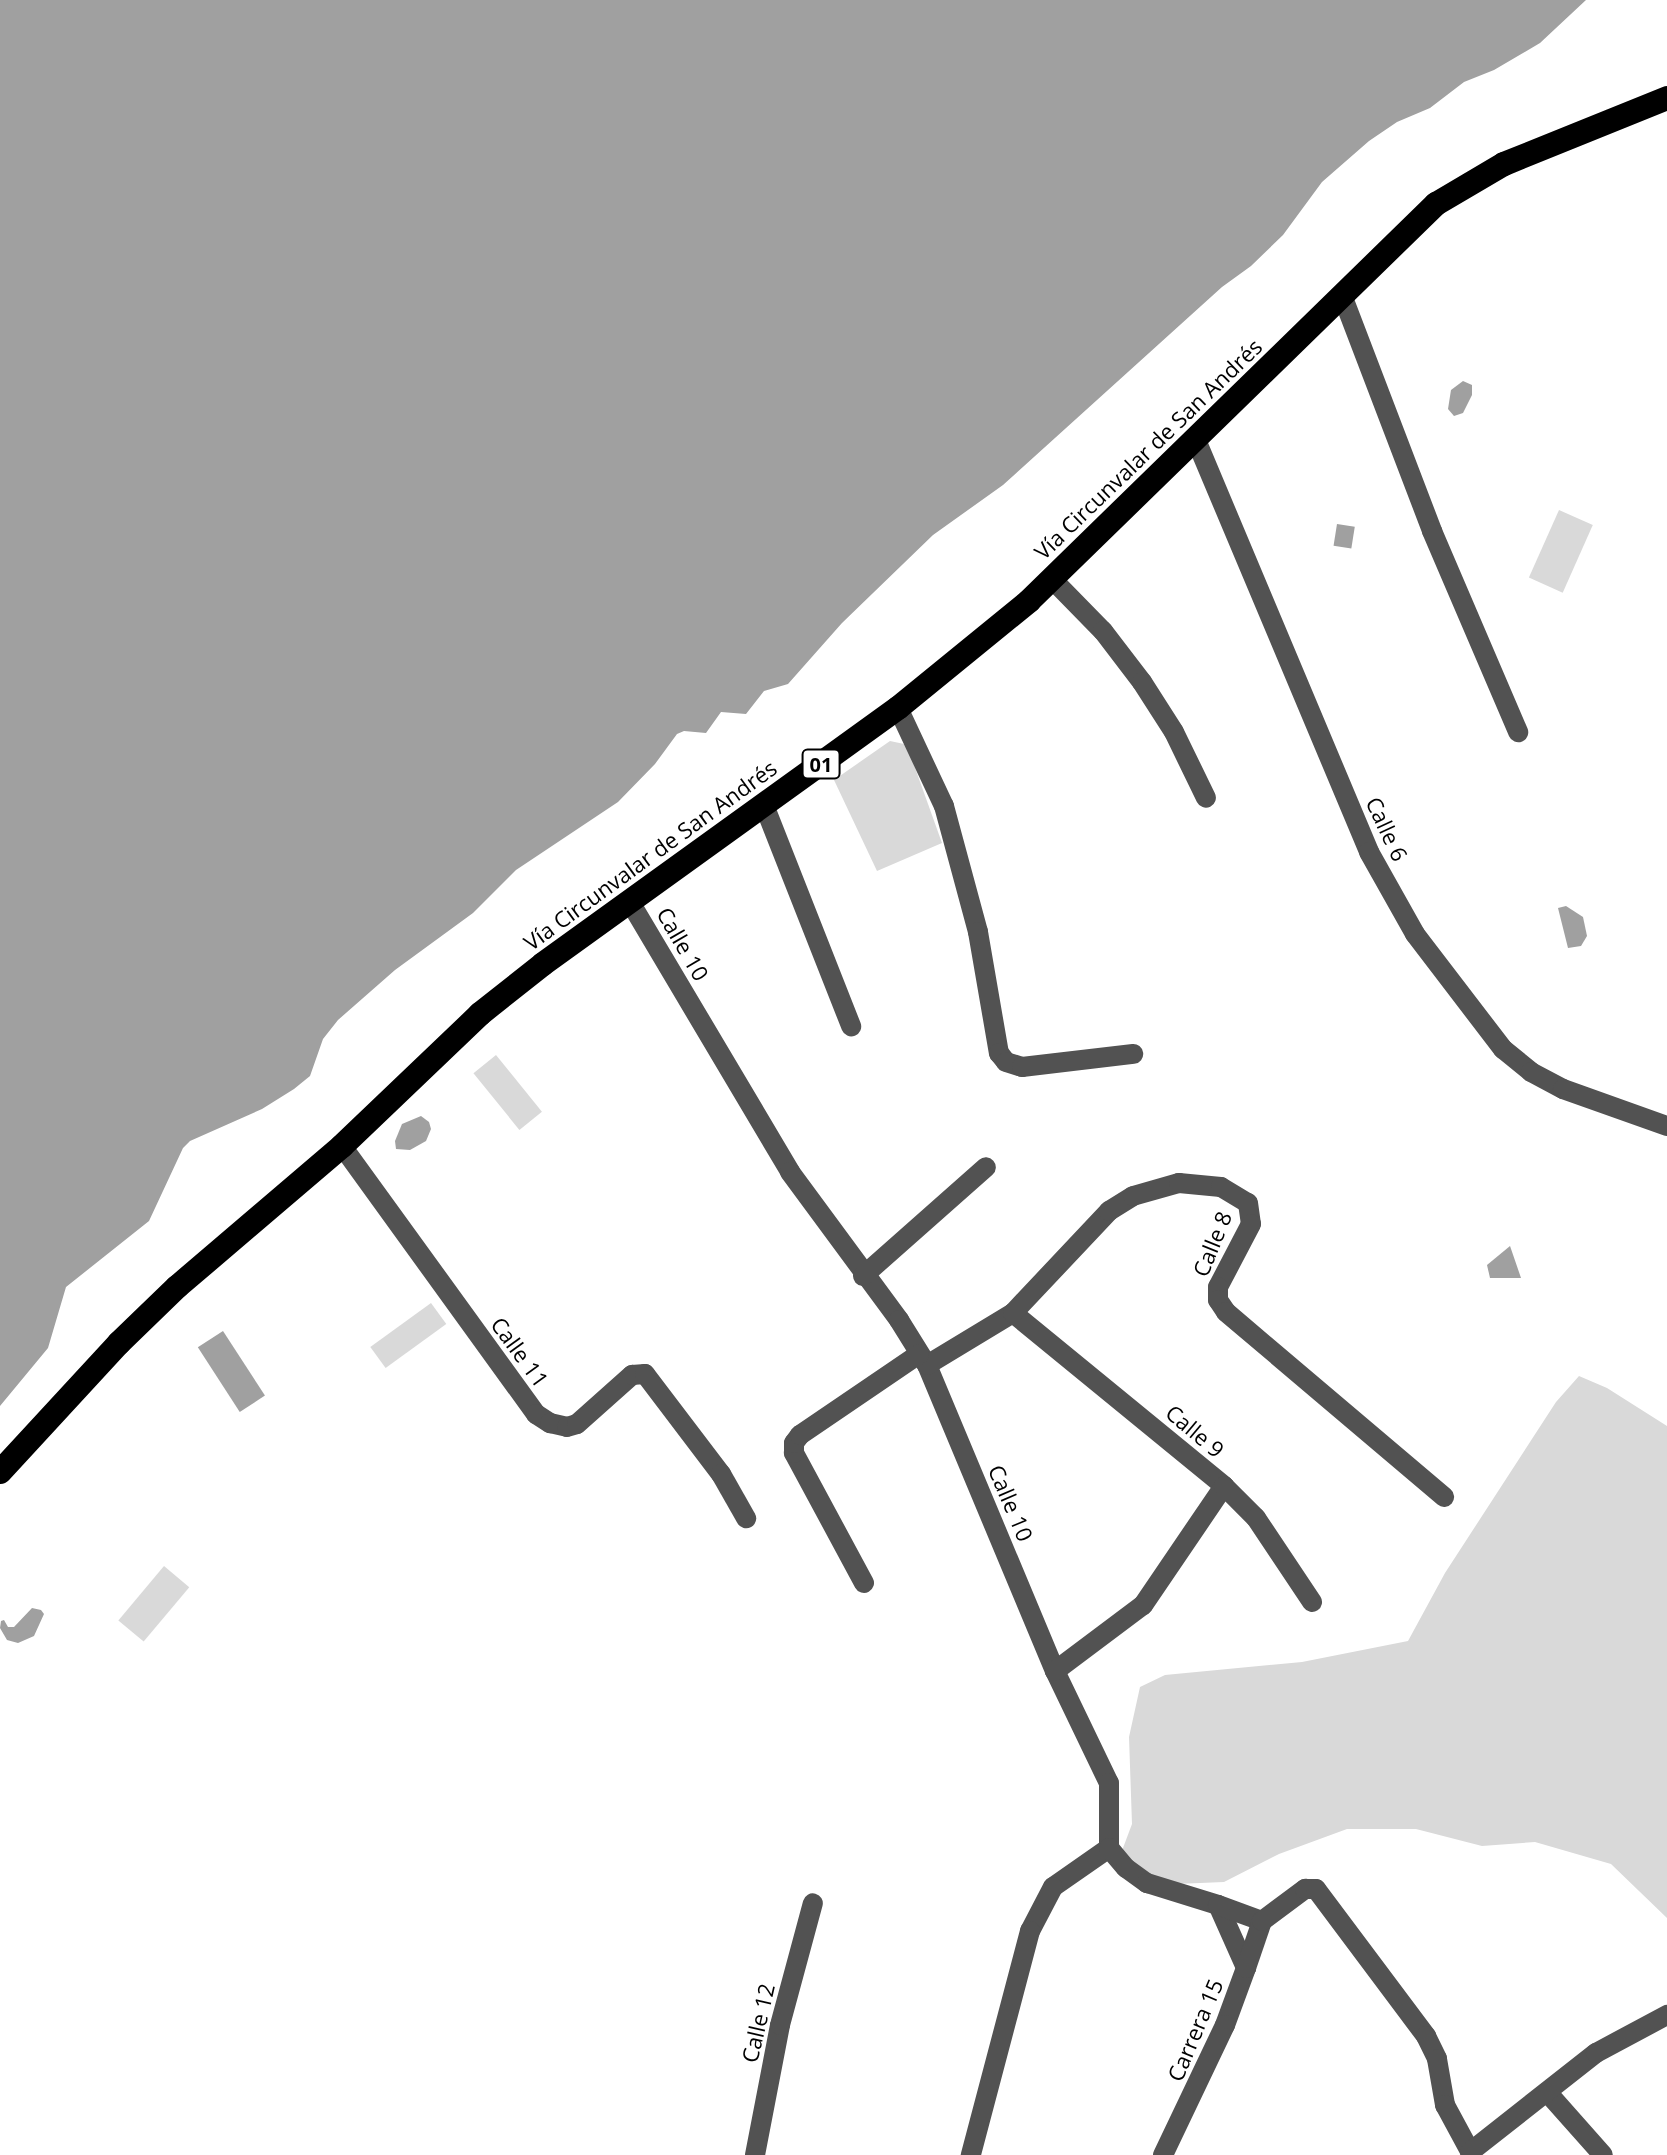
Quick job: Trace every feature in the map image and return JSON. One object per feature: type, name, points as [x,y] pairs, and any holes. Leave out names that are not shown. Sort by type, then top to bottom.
[{"type":"highway","name":"Vía Circunvalar de San Andrés","points":[[0,1472],[177,1287],[342,1146],[480,1014],[975,649],[1196,440],[1412,225],[1451,194],[1504,164],[1667,98]]},
{"type":"street","points":[[1342,295],[1432,531],[1518,732]]},
{"type":"street","name":"Calle 6","points":[[1196,440],[1369,852],[1415,934],[1503,1049],[1531,1072],[1563,1089],[1667,1126]]},
{"type":"street","points":[[1052,579],[1103,631],[1142,682],[1174,732],[1206,798]]},
{"type":"street","points":[[898,708],[944,806],[978,932],[999,1053],[1006,1062],[1022,1067],[1133,1054]]},
{"type":"street","points":[[764,805],[851,1026]]},
{"type":"street","name":"Calle 10","points":[[630,902],[763,1128],[863,1276],[899,1320],[923,1359],[1055,1671],[1109,1783],[1112,1800],[1109,1848]]},
{"type":"street","name":"Calle 11","points":[[342,1146],[536,1414],[550,1423],[567,1427],[577,1424],[632,1375],[645,1374],[721,1474],[746,1518]]},
{"type":"street","points":[[863,1276],[986,1167]]},
{"type":"street","name":"Calle 8","points":[[864,1583],[794,1453],[794,1443],[800,1435],[923,1359],[1013,1313],[1109,1211],[1133,1196],[1179,1183],[1221,1187],[1248,1203],[1251,1224],[1218,1287],[1218,1300],[1226,1312],[1444,1497]]},
{"type":"street","name":"Calle 9","points":[[1013,1313],[1224,1486],[1143,1605],[1055,1671]]},
{"type":"street","points":[[1224,1486],[1256,1518],[1312,1602]]},
{"type":"street","points":[[971,2155],[1035,1920],[1053,1887],[1109,1848],[1126,1868],[1147,1883],[1262,1921]]},
{"type":"street","points":[[1246,1968],[1262,1921],[1305,1889],[1316,1889],[1426,2036],[1437,2059],[1445,2105],[1471,2153],[1596,2053],[1667,2015]]},
{"type":"street","name":"Calle 12","points":[[755,2155],[780,2025],[813,1903]]},
{"type":"street","name":"Carrera 15","points":[[1163,2155],[1225,2025],[1246,1968],[1218,1905]]},
{"type":"street","points":[[1547,2092],[1603,2155]]},
{"type":"shaded area","points":[[0,0],[1586,0],[1540,43],[1494,70],[1464,82],[1430,108],[1397,122],[1369,141],[1322,182],[1283,235],[1251,266],[1222,287],[1003,485],[933,535],[842,623],[788,684],[764,691],[746,714],[721,712],[706,733],[684,731],[677,734],[655,764],[618,802],[516,870],[473,913],[395,970],[338,1020],[323,1039],[310,1076],[262,1109],[190,1141],[183,1148],[149,1221],[66,1287],[48,1348],[0,1406]]},
{"type":"shaded area","points":[[1463,381],[1472,385],[1472,395],[1463,413],[1454,416],[1448,409],[1451,390]]},
{"type":"shaded area","points":[[1559,510],[1593,525],[1563,593],[1529,578]]},
{"type":"shaded area","points":[[1337,524],[1355,527],[1351,549],[1334,546]]},
{"type":"shaded area","points":[[890,741],[904,744],[909,751],[942,843],[877,871],[834,780]]},
{"type":"shaded area","points":[[1566,906],[1583,917],[1587,936],[1581,946],[1568,948],[1558,908]]},
{"type":"shaded area","points":[[496,1055],[542,1112],[519,1130],[473,1073]]},
{"type":"shaded area","points":[[421,1116],[429,1122],[431,1129],[426,1141],[410,1150],[396,1149],[395,1141],[402,1124]]},
{"type":"shaded area","points":[[1510,1246],[1521,1278],[1490,1278],[1487,1265]]},
{"type":"shaded area","points":[[431,1303],[446,1324],[386,1368],[370,1347]]},
{"type":"shaded area","points":[[223,1331],[265,1396],[240,1412],[198,1347]]},
{"type":"shaded area","points":[[1579,1376],[1607,1388],[1667,1426],[1667,1918],[1611,1864],[1535,1842],[1482,1846],[1416,1829],[1347,1829],[1279,1854],[1224,1882],[1176,1884],[1144,1875],[1120,1856],[1132,1824],[1129,1737],[1140,1687],[1165,1675],[1302,1662],[1408,1641],[1445,1573],[1556,1402]]},
{"type":"shaded area","points":[[164,1566],[189,1587],[144,1642],[118,1620]]},
{"type":"shaded area","points":[[32,1608],[44,1614],[34,1636],[18,1643],[7,1640],[0,1628],[1,1621],[4,1620],[8,1627],[14,1627]]}]
